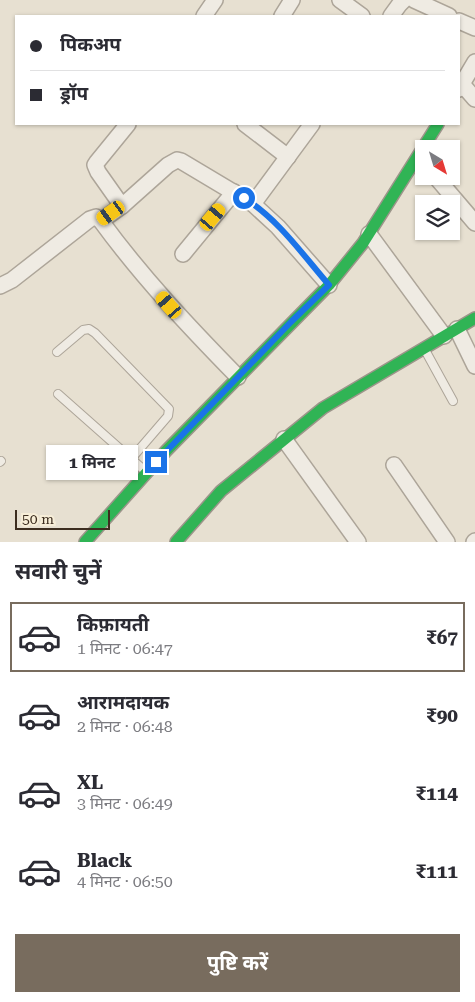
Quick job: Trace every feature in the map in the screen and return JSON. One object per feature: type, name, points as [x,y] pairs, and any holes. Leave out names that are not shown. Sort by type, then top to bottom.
[{"type":"street","points":[[205,15],[215,0]]},
{"type":"street","points":[[283,15],[292,0]]},
{"type":"street","points":[[340,0],[361,15]]},
{"type":"street","points":[[392,15],[404,0]]},
{"type":"street","points":[[414,0],[447,15]]},
{"type":"street","points":[[460,21],[475,28]]},
{"type":"street","points":[[475,62],[460,87],[475,99]]},
{"type":"street","points":[[122,206],[98,172],[96,165],[127,125]]},
{"type":"street","points":[[246,125],[288,157]]},
{"type":"street","points":[[253,204],[311,125]]},
{"type":"street","points":[[430,140],[438,125]]},
{"type":"street","points":[[101,221],[122,206],[168,165],[177,160],[187,163],[253,204],[278,227],[329,285]]},
{"type":"street","points":[[85,542],[146,472],[329,285],[369,234],[415,168]]},
{"type":"street","points":[[443,185],[475,223]]},
{"type":"street","points":[[182,254],[234,192]]},
{"type":"street","points":[[0,286],[12,280],[90,219],[96,217],[179,315],[238,376]]},
{"type":"street","points":[[369,234],[444,336]]},
{"type":"street","points":[[181,540],[221,491],[323,408],[475,318]]},
{"type":"street","points":[[457,329],[475,366]]},
{"type":"street","points":[[284,440],[358,542]]},
{"type":"street","points":[[394,465],[447,542]]},
{"type":"lane","points":[[57,352],[83,330],[89,329],[169,409],[168,416],[131,459]]},
{"type":"lane","points":[[424,348],[453,401]]},
{"type":"lane","points":[[58,394],[146,472]]},
{"type":"traffic: fast","points":[[85,542],[166,451],[329,285],[363,243],[437,125]]},
{"type":"traffic: fast","points":[[176,542],[221,491],[323,408],[475,318]]},
{"type":"route","points":[[156,462],[329,285],[278,227],[244,198]]}]
